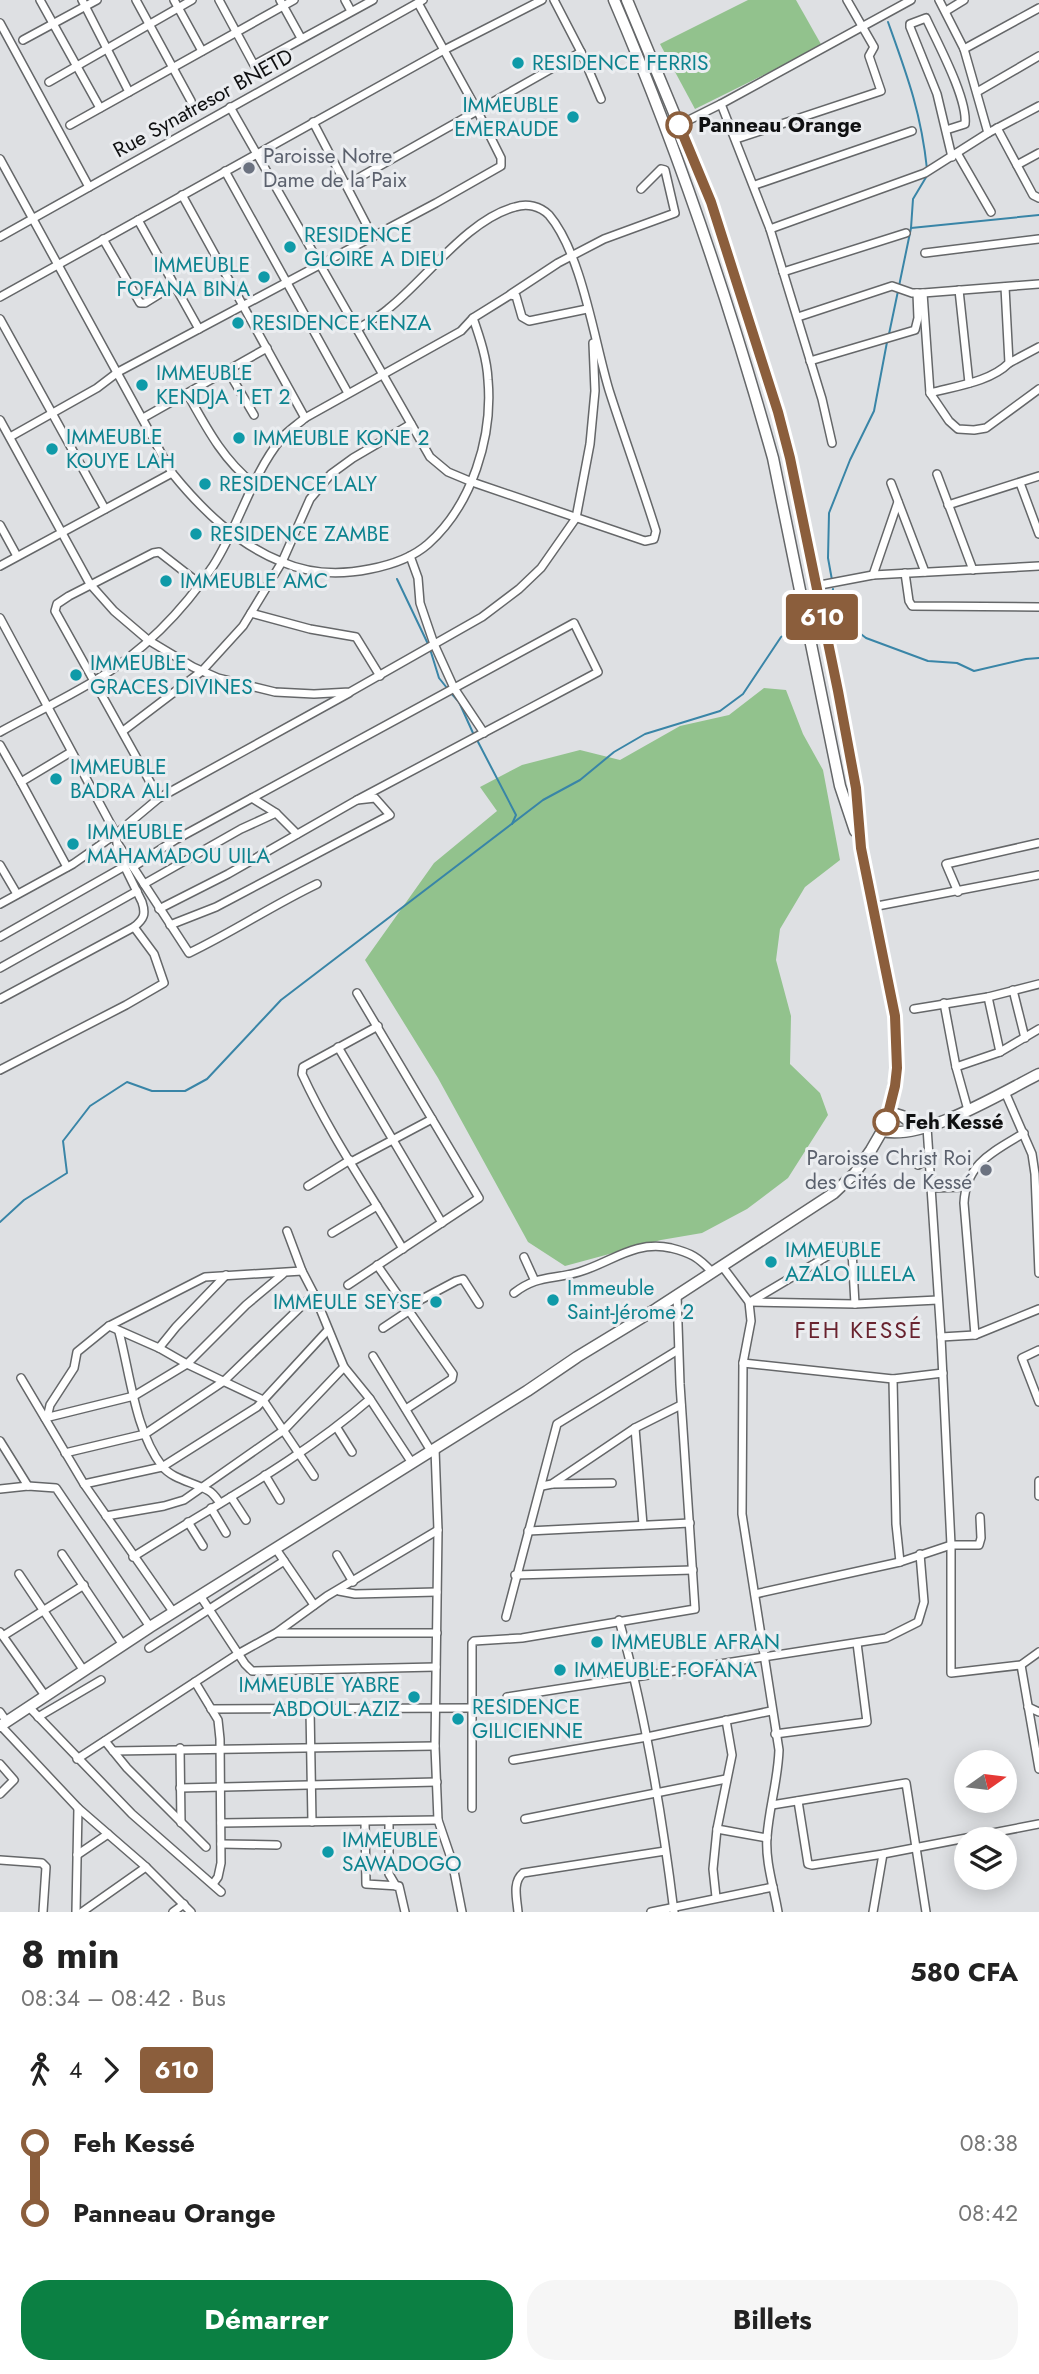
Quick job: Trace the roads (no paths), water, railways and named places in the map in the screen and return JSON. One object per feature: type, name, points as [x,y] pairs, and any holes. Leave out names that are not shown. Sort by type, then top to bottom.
[{"type":"main road","points":[[614,0],[697,210],[759,406],[775,467],[840,786],[861,848]]},
{"type":"main road","points":[[3,1725],[150,1627],[433,1450],[834,1193],[855,1173],[883,1131],[897,1068],[897,1031],[861,848],[856,788],[790,458],[711,202],[627,0]]},
{"type":"main road","points":[[883,1131],[898,1134],[922,1127],[968,1110],[1039,1074]]},
{"type":"main road","points":[[889,1112],[922,1127]]},
{"type":"street","points":[[40,0],[100,108]]},
{"type":"street","points":[[23,40],[84,3],[97,0]]},
{"type":"street","points":[[136,0],[191,101]]},
{"type":"street","points":[[174,0],[202,51]]},
{"type":"street","points":[[49,82],[192,0]]},
{"type":"street","points":[[219,0],[254,65],[373,0]]},
{"type":"street","points":[[70,125],[281,3],[294,0]]},
{"type":"street","points":[[345,0],[351,11]]},
{"type":"street","points":[[0,297],[444,50],[542,0]]},
{"type":"street","points":[[554,0],[601,99]]},
{"type":"street","points":[[736,139],[881,91],[869,56],[874,47],[847,0]]},
{"type":"street","points":[[679,125],[911,0]]},
{"type":"street","points":[[939,0],[964,49],[988,133]]},
{"type":"street","points":[[946,11],[964,0]]},
{"type":"street","points":[[10,437],[97,388],[118,372],[244,307],[501,166],[501,158],[477,110],[416,2]]},
{"type":"street","name":"Rue Synatresor BNETD","points":[[0,237],[416,2]]},
{"type":"street","points":[[84,3],[129,92]]},
{"type":"street","points":[[281,3],[301,38]]},
{"type":"street","points":[[964,49],[1039,8]]},
{"type":"street","points":[[946,131],[965,124],[965,116],[952,74],[924,17],[910,24],[910,27],[937,94],[946,131],[955,155],[991,212]]},
{"type":"street","points":[[0,23],[89,187]]},
{"type":"street","points":[[0,44],[8,39]]},
{"type":"street","points":[[346,185],[581,52]]},
{"type":"street","points":[[977,92],[1039,56]]},
{"type":"street","points":[[721,104],[754,185],[799,317],[832,443]]},
{"type":"street","points":[[770,229],[925,173],[988,133],[1039,106]]},
{"type":"street","points":[[230,107],[430,457],[448,472],[472,482],[645,541],[653,539],[656,531],[592,330],[580,278],[564,238],[547,213],[531,205],[498,212],[465,236],[388,310],[357,329]]},
{"type":"street","points":[[313,122],[373,237]]},
{"type":"street","points":[[997,128],[1033,195],[1039,198]]},
{"type":"street","points":[[754,185],[912,131]]},
{"type":"street","points":[[1017,165],[1039,153]]},
{"type":"street","points":[[0,159],[172,473],[198,503],[232,534],[282,562],[310,571],[349,573],[382,567],[410,556],[428,544],[452,516],[472,482],[486,426],[488,380],[481,341],[473,318]]},
{"type":"street","points":[[0,732],[95,681],[172,618],[200,584],[232,534],[266,460],[283,436],[305,418],[461,331],[473,318],[571,256],[604,239],[675,213],[665,170],[661,169],[641,189]]},
{"type":"street","points":[[225,172],[348,393]]},
{"type":"street","points":[[182,195],[305,418]]},
{"type":"street","points":[[138,220],[199,329]]},
{"type":"street","points":[[783,272],[906,233]]},
{"type":"street","points":[[103,239],[140,303],[145,303],[174,285]]},
{"type":"street","points":[[925,253],[1039,239]]},
{"type":"street","points":[[799,317],[892,286],[918,293],[1039,284]]},
{"type":"street","points":[[1004,287],[1009,363]]},
{"type":"street","points":[[959,290],[969,383]]},
{"type":"street","points":[[810,361],[915,330],[918,293]]},
{"type":"street","points":[[918,293],[930,393],[949,421],[958,429],[986,428],[1039,389]]},
{"type":"street","points":[[510,295],[516,296],[522,317],[529,321],[587,309]]},
{"type":"street","points":[[0,319],[105,509]]},
{"type":"street","points":[[0,904],[117,839],[159,798],[482,617],[541,568],[576,518],[590,444],[595,391],[592,330]]},
{"type":"street","points":[[930,393],[969,383],[1003,369],[1039,347]]},
{"type":"street","points":[[142,418],[267,348]]},
{"type":"street","points":[[228,371],[254,415]]},
{"type":"street","points":[[187,393],[223,454],[254,484]]},
{"type":"street","points":[[0,420],[90,584],[114,611],[148,640],[218,678],[275,692],[350,692]]},
{"type":"street","points":[[123,731],[202,671],[235,635],[282,562],[310,499],[331,474],[411,424]]},
{"type":"street","points":[[0,566],[172,473]]},
{"type":"street","points":[[937,474],[973,570]]},
{"type":"street","points":[[948,505],[1039,476]]},
{"type":"street","points":[[891,483],[925,572]]},
{"type":"street","points":[[1020,483],[1039,534]]},
{"type":"street","points":[[873,575],[898,502]]},
{"type":"street","points":[[0,525],[17,556]]},
{"type":"street","points":[[159,798],[55,611],[60,601],[143,557],[159,552],[200,584]]},
{"type":"street","points":[[410,556],[418,578],[420,603],[433,644],[454,688],[484,733]]},
{"type":"street","points":[[815,586],[873,575],[1039,566]]},
{"type":"street","points":[[905,573],[912,606],[1039,607]]},
{"type":"street","points":[[251,613],[310,629],[356,637],[380,676]]},
{"type":"street","points":[[0,618],[117,839],[118,853],[144,884],[189,953],[317,884]]},
{"type":"street","points":[[0,937],[574,623],[598,672],[356,800],[159,909]]},
{"type":"street","points":[[0,745],[67,867]]},
{"type":"street","points":[[21,782],[71,752]]},
{"type":"street","points":[[252,798],[276,813],[298,834]]},
{"type":"street","points":[[170,925],[216,907],[390,815],[375,798],[356,800]]},
{"type":"street","points":[[144,884],[241,829],[276,813]]},
{"type":"street","points":[[958,892],[946,864],[1039,843]]},
{"type":"street","points":[[0,865],[17,894]]},
{"type":"street","points":[[0,999],[134,927],[143,919],[145,911],[129,867]]},
{"type":"street","points":[[872,907],[1039,875]]},
{"type":"street","points":[[0,968],[137,891]]},
{"type":"street","points":[[0,1070],[164,983],[154,954],[134,927]]},
{"type":"street","points":[[914,1009],[988,997],[1039,984]]},
{"type":"street","points":[[1013,990],[1025,1038]]},
{"type":"street","points":[[348,1285],[479,1198],[357,993]]},
{"type":"street","points":[[988,997],[1000,1052]]},
{"type":"street","points":[[944,1003],[956,1067],[968,1110]]},
{"type":"street","points":[[379,1026],[303,1067],[302,1074],[323,1120],[351,1161],[403,1249]]},
{"type":"street","points":[[956,1067],[1000,1052],[1039,1029]]},
{"type":"street","points":[[338,1047],[442,1223]]},
{"type":"street","points":[[1004,1092],[1032,1154],[1039,1273]]},
{"type":"street","points":[[308,1186],[432,1119]]},
{"type":"street","points":[[922,1127],[929,1159],[942,1337],[951,1545],[951,1673],[1021,1665],[1039,1652]]},
{"type":"street","points":[[975,1335],[965,1187],[975,1168],[989,1155],[1024,1133]]},
{"type":"street","points":[[918,1165],[929,1159]]},
{"type":"street","points":[[929,1186],[965,1187]]},
{"type":"street","points":[[332,1233],[377,1206]]},
{"type":"street","points":[[287,1231],[344,1367],[370,1399],[412,1462]]},
{"type":"street","points":[[749,1302],[846,1245],[852,1251],[855,1304]]},
{"type":"street","points":[[514,1293],[534,1279],[550,1279],[588,1269],[643,1246],[661,1246],[696,1256],[717,1269],[749,1302],[751,1321],[743,1363],[742,1514],[779,1758],[767,1838],[778,1912]]},
{"type":"street","points":[[524,1257],[534,1279]]},
{"type":"street","points":[[377,1265],[453,1377],[406,1409]]},
{"type":"street","points":[[46,1418],[50,1405],[74,1368],[77,1352],[108,1326],[197,1281],[213,1276],[302,1271]]},
{"type":"street","points":[[46,1418],[134,1396],[187,1364],[246,1305],[284,1273]]},
{"type":"street","points":[[159,1348],[176,1326],[227,1275]]},
{"type":"street","points":[[383,1328],[408,1308],[463,1279],[479,1304]]},
{"type":"street","points":[[65,1452],[145,1434],[225,1381],[314,1294]]},
{"type":"street","points":[[472,1808],[474,1641],[522,1638],[695,1609],[681,1405],[677,1294]]},
{"type":"street","points":[[749,1302],[855,1304],[938,1300]]},
{"type":"street","points":[[942,1337],[975,1335],[1039,1309]]},
{"type":"street","points":[[108,1326],[159,1348],[263,1400],[314,1476]]},
{"type":"street","points":[[84,1483],[162,1467],[257,1407],[328,1331]]},
{"type":"street","points":[[119,1332],[124,1364],[145,1434],[162,1467],[208,1490],[220,1503]]},
{"type":"street","points":[[506,1617],[557,1424],[678,1350]]},
{"type":"street","points":[[1039,1350],[1022,1358],[1039,1402]]},
{"type":"street","points":[[373,1356],[433,1450],[438,1530],[435,1746],[438,1820],[452,1861],[462,1912]]},
{"type":"street","points":[[743,1363],[894,1379],[943,1373]]},
{"type":"street","points":[[106,1516],[175,1503],[200,1488],[284,1430],[344,1367]]},
{"type":"street","points":[[20,1378],[84,1483],[174,1613]]},
{"type":"street","points":[[894,1379],[896,1524],[900,1562]]},
{"type":"street","points":[[133,1557],[337,1428],[370,1399]]},
{"type":"street","points":[[552,1484],[635,1428],[681,1405]]},
{"type":"street","points":[[337,1428],[352,1452]]},
{"type":"street","points":[[635,1428],[643,1525]]},
{"type":"street","points":[[0,1441],[28,1486]]},
{"type":"street","points":[[265,1475],[280,1500]]},
{"type":"street","points":[[1039,1480],[1039,1496]]},
{"type":"street","points":[[542,1486],[612,1483]]},
{"type":"street","points":[[0,1489],[49,1486],[60,1493],[150,1627]]},
{"type":"street","points":[[231,1497],[246,1520]]},
{"type":"street","points":[[211,1508],[226,1533]]},
{"type":"street","points":[[755,1594],[900,1562],[951,1545],[979,1545],[980,1517]]},
{"type":"street","points":[[188,1522],[203,1546]]},
{"type":"street","points":[[528,1531],[690,1523]]},
{"type":"street","points":[[77,1759],[238,1654],[276,1633],[314,1605],[438,1530]]},
{"type":"street","points":[[276,1549],[314,1605]]},
{"type":"street","points":[[62,1553],[123,1645]]},
{"type":"street","points":[[507,1697],[886,1638],[918,1622],[923,1602],[920,1554]]},
{"type":"street","points":[[337,1555],[353,1582]]},
{"type":"street","points":[[149,1648],[284,1560]]},
{"type":"street","points":[[515,1575],[693,1570]]},
{"type":"street","points":[[19,1574],[85,1671]]},
{"type":"street","points":[[46,1697],[2,1634],[84,1585]]},
{"type":"street","points":[[339,1591],[355,1594],[437,1592]]},
{"type":"street","points":[[201,1597],[248,1669],[252,1671],[436,1667]]},
{"type":"street","points":[[619,1620],[635,1677],[647,1737],[674,1910]]},
{"type":"street","points":[[276,1633],[437,1633]]},
{"type":"street","points":[[775,1734],[867,1722],[857,1643]]},
{"type":"street","points":[[1021,1665],[1039,1769]]},
{"type":"street","points":[[38,1717],[100,1680]]},
{"type":"street","points":[[195,1682],[218,1720],[221,1844],[220,1871],[213,1884]]},
{"type":"street","points":[[29,1707],[132,1814],[221,1892]]},
{"type":"street","points":[[1028,1707],[1039,1712]]},
{"type":"street","points":[[211,1709],[473,1708]]},
{"type":"street","points":[[310,1709],[312,1822]]},
{"type":"street","points":[[513,1759],[647,1737],[771,1711]]},
{"type":"street","points":[[0,1712],[3,1725],[78,1808],[146,1867],[191,1912]]},
{"type":"street","points":[[716,1898],[713,1869],[717,1829],[732,1755],[726,1720]]},
{"type":"street","points":[[105,1741],[127,1769],[206,1847]]},
{"type":"street","points":[[113,1751],[435,1746]]},
{"type":"street","points":[[180,1748],[181,1823]]},
{"type":"street","points":[[0,1763],[13,1780],[0,1794]]},
{"type":"street","points":[[525,1819],[726,1779]]},
{"type":"street","points":[[180,1788],[437,1782]]},
{"type":"street","points":[[772,1805],[906,1783],[926,1912]]},
{"type":"street","points":[[797,1801],[808,1864],[883,1854],[1039,1824]]},
{"type":"street","points":[[76,1912],[78,1808]]},
{"type":"street","points":[[221,1823],[438,1820]]},
{"type":"street","points":[[389,1821],[389,1874],[400,1888],[405,1912]]},
{"type":"street","points":[[365,1822],[366,1884],[396,1885]]},
{"type":"street","points":[[717,1829],[767,1838]]},
{"type":"street","points":[[77,1855],[108,1834]]},
{"type":"street","points":[[221,1844],[277,1845]]},
{"type":"street","points":[[518,1912],[516,1885],[523,1873],[665,1851]]},
{"type":"street","points":[[873,1912],[883,1854]]},
{"type":"street","points":[[0,1860],[34,1861],[46,1867],[43,1912]]},
{"type":"street","points":[[82,1912],[146,1867]]},
{"type":"street","points":[[651,1912],[674,1910],[716,1898],[773,1887]]},
{"type":"street","points":[[173,1912],[184,1904]]},
{"type":"waterway","points":[[888,22],[917,111],[927,169]]},
{"type":"waterway","points":[[899,286],[911,228],[913,199],[928,174]]},
{"type":"waterway","points":[[911,228],[1039,215]]},
{"type":"waterway","points":[[889,334],[898,291]]},
{"type":"waterway","points":[[832,580],[828,558],[829,513],[850,460],[874,411],[887,342]]},
{"type":"waterway","points":[[397,579],[428,644]]},
{"type":"waterway","points":[[833,589],[829,614],[839,617],[866,638],[928,661],[957,663],[974,671],[1039,658]]},
{"type":"waterway","points":[[0,1222],[24,1200],[67,1173],[63,1141],[90,1106],[127,1082],[152,1091],[185,1091],[207,1079],[281,1000],[543,800],[580,780],[614,752],[645,734],[720,711],[743,694],[781,637],[801,625]]},
{"type":"waterway","points":[[430,649],[439,678],[447,688]]},
{"type":"waterway","points":[[451,693],[459,702],[473,733]]},
{"type":"waterway","points":[[476,738],[516,815],[512,824]]},
{"type":"place","name":"RESIDENCE FERRIS","points":[[518,63]]},
{"type":"place","name":"IMMEUBLE EMERAUDE","points":[[573,117]]},
{"type":"place","name":"Panneau Orange","points":[[679,125]]},
{"type":"place","name":"Paroisse Notre Dame de la Paix","points":[[249,168]]},
{"type":"place","name":"RESIDENCE GLOIRE A DIEU","points":[[290,247]]},
{"type":"place","name":"IMMEUBLE FOFANA BINA","points":[[264,277]]},
{"type":"place","name":"RESIDENCE KENZA","points":[[238,323]]},
{"type":"place","name":"IMMEUBLE KENDJA 1 ET 2","points":[[142,385]]},
{"type":"place","name":"IMMEUBLE KONE 2","points":[[239,438]]},
{"type":"place","name":"IMMEUBLE KOUYE LAH","points":[[52,449]]},
{"type":"place","name":"RESIDENCE LALY","points":[[205,484]]},
{"type":"place","name":"RESIDENCE ZAMBE","points":[[196,534]]},
{"type":"place","name":"IMMEUBLE AMC","points":[[166,581]]},
{"type":"place","name":"IMMEUBLE GRACES DIVINES","points":[[76,675]]},
{"type":"place","name":"IMMEUBLE BADRA ALI","points":[[56,779]]},
{"type":"place","name":"IMMEUBLE MAHAMADOU UILA","points":[[73,844]]},
{"type":"place","name":"Feh Kessé","points":[[886,1122]]},
{"type":"place","name":"Paroisse Christ Roi des Cités de Kessé","points":[[986,1170]]},
{"type":"place","name":"IMMEUBLE AZALO ILLELA","points":[[771,1262]]},
{"type":"place","name":"Immeuble Saint-Jérome 2","points":[[553,1300]]},
{"type":"place","name":"IMMEULE SEYSE","points":[[436,1302]]},
{"type":"place","name":"IMMEUBLE AFRAN","points":[[597,1642]]},
{"type":"place","name":"IMMEUBLE FOFANA","points":[[560,1670]]},
{"type":"place","name":"IMMEUBLE YABRE ABDOUL AZIZ","points":[[414,1697]]},
{"type":"place","name":"RESIDENCE GILICIENNE","points":[[458,1719]]},
{"type":"place","name":"IMMEUBLE SAWADOGO","points":[[328,1852]]},
{"type":"district","name":"FEH KESSÉ","points":[[859,1330]]}]
